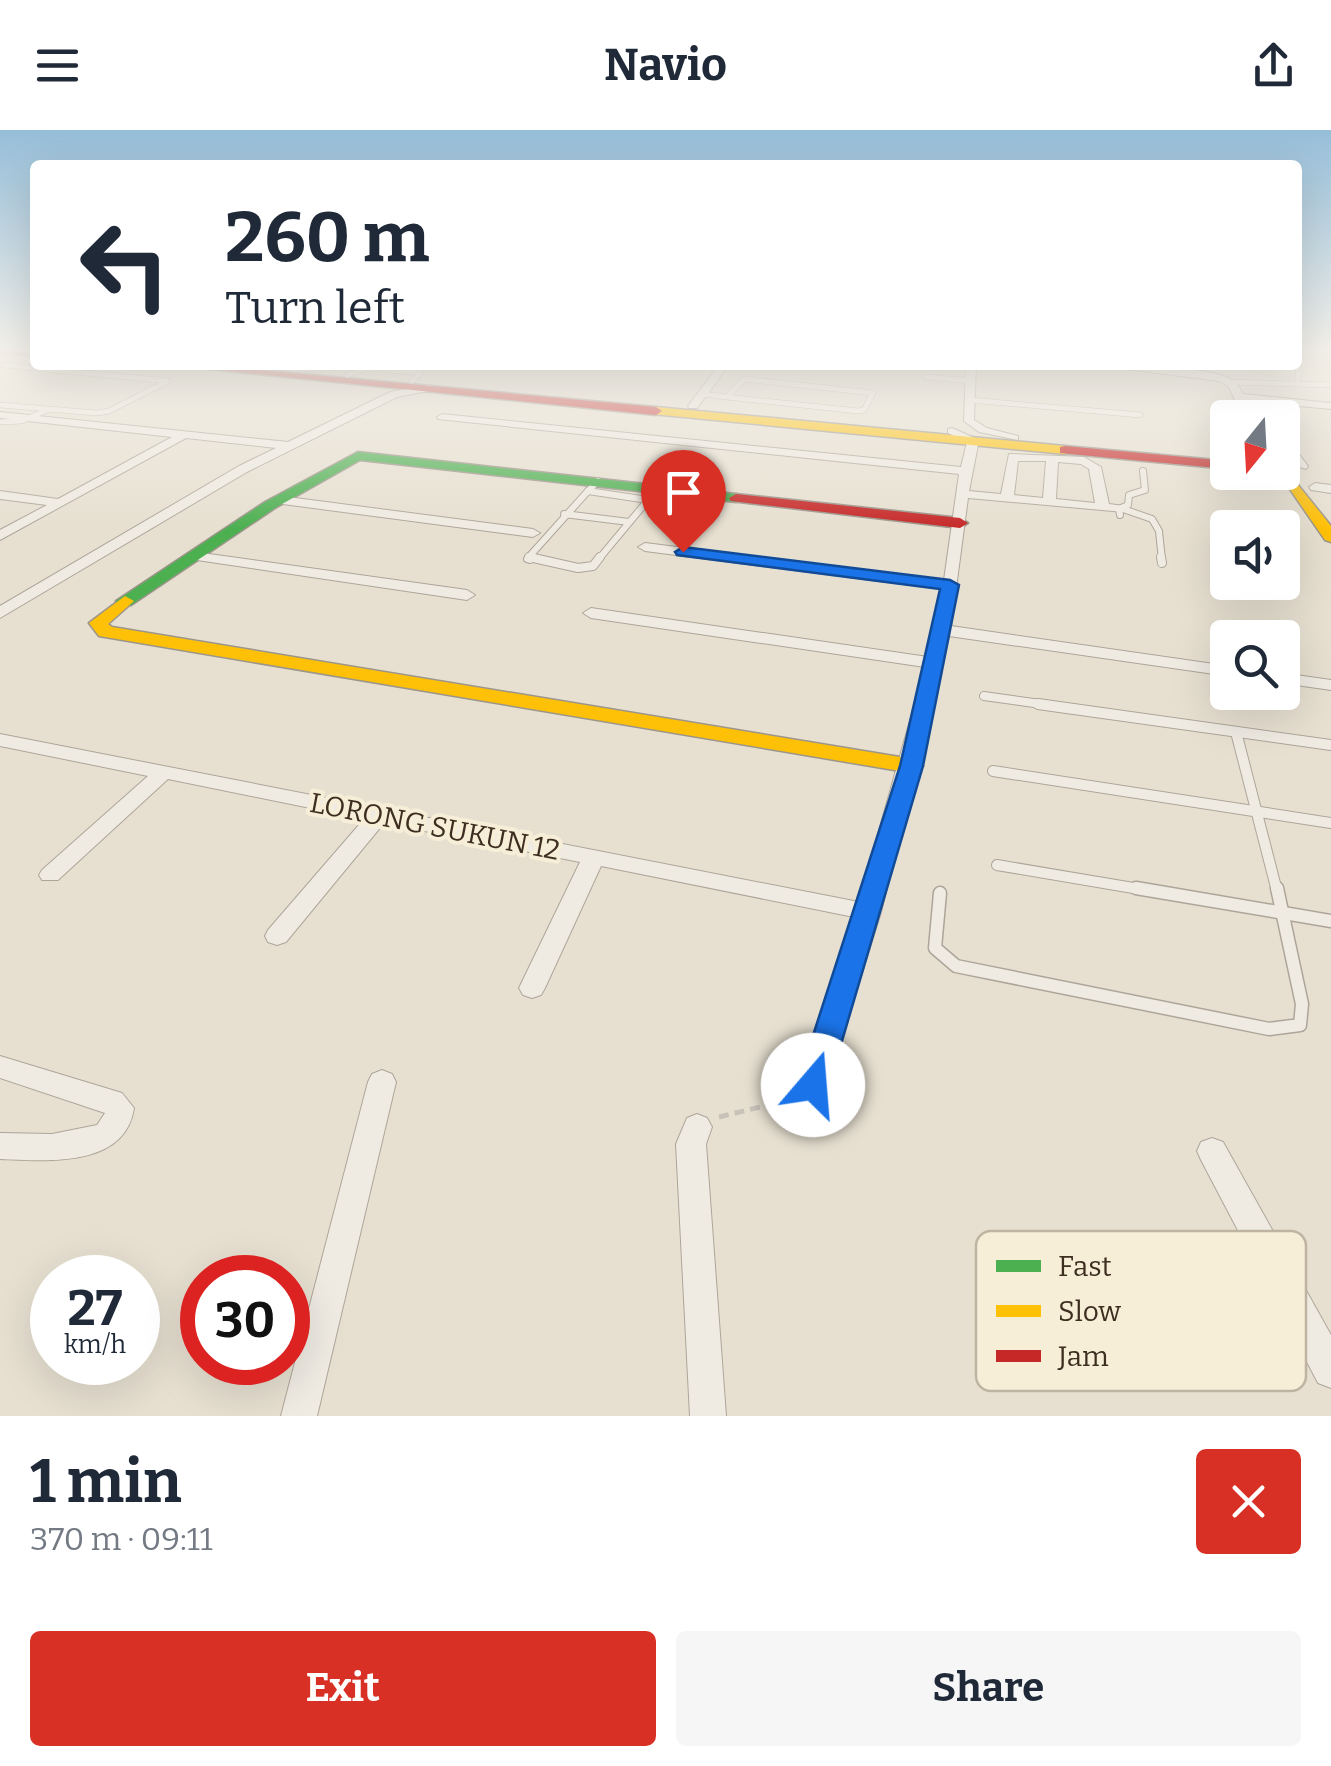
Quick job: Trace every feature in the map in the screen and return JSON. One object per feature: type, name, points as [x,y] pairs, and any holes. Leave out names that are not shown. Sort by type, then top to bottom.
[{"type":"street","points":[[0,613],[190,500],[360,410]]},
{"type":"street","points":[[762,410],[1210,460]]},
{"type":"street","points":[[783,410],[1210,460]]},
{"type":"street","points":[[813,1085],[912,766],[943,630],[964,494],[960,431],[967,410]]},
{"type":"street","points":[[442,416],[965,471]]},
{"type":"street","points":[[0,419],[27,418],[290,446]]},
{"type":"street","points":[[0,536],[186,434]]},
{"type":"street","points":[[912,766],[106,632],[98,626],[106,615],[280,500],[344,460],[366,456],[592,486],[960,522]]},
{"type":"street","points":[[1007,498],[1013,458],[1084,461],[1096,467],[1103,508]]},
{"type":"street","points":[[1049,502],[1052,458]]},
{"type":"street","points":[[1300,476],[1331,510]]},
{"type":"street","points":[[1300,478],[1331,537]]},
{"type":"street","points":[[964,494],[1121,511]]},
{"type":"street","points":[[0,495],[61,503]]},
{"type":"street","points":[[280,500],[533,532]]},
{"type":"street","points":[[645,547],[950,585]]},
{"type":"street","points":[[195,556],[466,596]]},
{"type":"street","points":[[591,613],[935,662]]},
{"type":"street","points":[[943,630],[1210,667]]},
{"type":"street","points":[[1300,681],[1331,685]]},
{"type":"street","name":"LORONG SUKUN 12","points":[[0,740],[869,912]]},
{"type":"street","points":[[50,874],[164,772]]},
{"type":"street","points":[[277,936],[379,815]]},
{"type":"street","points":[[532,988],[594,857]]},
{"type":"street","points":[[0,1067],[112,1102],[120,1108],[121,1117],[114,1129],[103,1136],[78,1144],[0,1146]]},
{"type":"street","points":[[298,1416],[382,1082]]},
{"type":"street","points":[[697,1127],[691,1144],[708,1416]]},
{"type":"street","points":[[1212,1151],[1255,1231]]},
{"type":"street","points":[[1306,1324],[1331,1370]]},
{"type":"lane","points":[[27,418],[46,410]]},
{"type":"lane","points":[[79,410],[111,410]]},
{"type":"lane","points":[[832,410],[864,410]]},
{"type":"lane","points":[[1092,410],[1140,414]]},
{"type":"lane","points":[[1121,511],[1128,505],[1129,495],[1145,490],[1143,471]]},
{"type":"lane","points":[[592,486],[648,500],[593,566],[578,568],[528,560],[564,514],[592,486]]},
{"type":"lane","points":[[1121,511],[1151,513],[1156,519],[1162,563]]},
{"type":"lane","points":[[564,514],[629,522]]},
{"type":"lane","points":[[984,696],[1331,745]]},
{"type":"lane","points":[[940,893],[935,948],[956,966],[1269,1029],[1300,1025],[1303,1016],[1283,913],[1236,732]]},
{"type":"lane","points":[[993,771],[1331,823]]},
{"type":"lane","points":[[997,865],[1331,921]]},
{"type":"path","points":[[697,1127],[717,1117],[794,1099],[813,1085]]},
{"type":"traffic: fast","points":[[125,601],[270,505],[358,456],[736,498]]},
{"type":"traffic: slow","points":[[656,411],[1065,450]]},
{"type":"traffic: slow","points":[[1297,490],[1331,537]]},
{"type":"traffic: slow","points":[[125,601],[98,623],[106,632],[912,766]]},
{"type":"traffic: jam","points":[[646,410],[656,411]]},
{"type":"traffic: jam","points":[[1065,450],[1210,463]]},
{"type":"traffic: jam","points":[[736,498],[960,523]]},
{"type":"route","points":[[683,552],[950,585],[912,766],[813,1085]]}]
